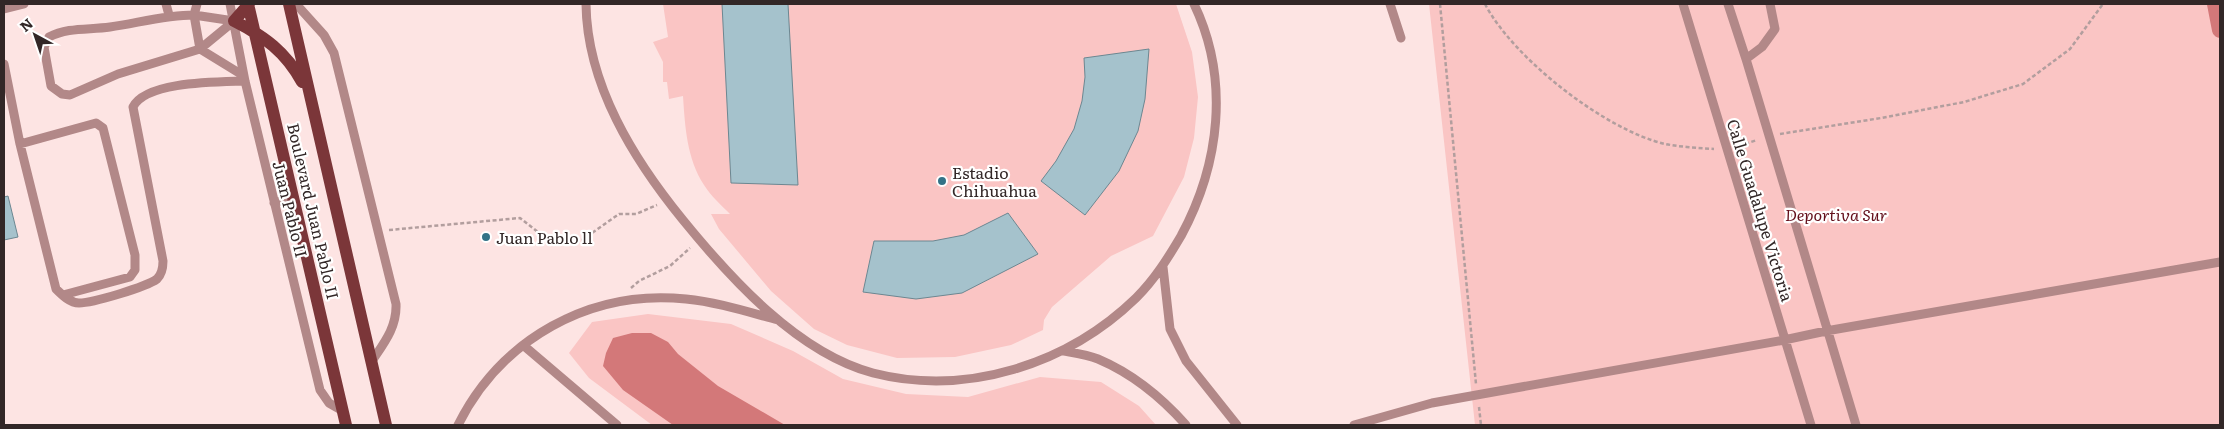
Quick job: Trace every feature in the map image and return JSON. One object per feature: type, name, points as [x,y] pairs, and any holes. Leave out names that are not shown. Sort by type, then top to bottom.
[{"type":"main road","points":[[249,4],[234,21],[256,32],[283,52],[293,65],[310,96]]},
{"type":"main road","name":"Boulevard Juan Pablo II","points":[[249,4],[346,425]]},
{"type":"main road","name":"Boulevard Juan Pablo II","points":[[289,4],[386,425]]},
{"type":"lane","points":[[4,9],[24,4]]},
{"type":"lane","points":[[166,4],[169,15]]},
{"type":"lane","points":[[197,4],[194,14],[200,49],[245,79]]},
{"type":"lane","name":"Juan Pablo II","points":[[230,4],[245,79],[320,390],[329,403],[343,411]]},
{"type":"lane","points":[[296,4],[324,35],[334,53],[378,231],[396,313],[391,332],[372,361]]},
{"type":"lane","points":[[586,4],[594,58],[609,102],[629,143],[656,187],[735,279],[779,320],[810,344],[839,360],[872,372],[914,380],[947,381],[1018,369],[1064,351],[1106,323],[1137,297],[1163,267],[1202,193],[1212,158],[1217,124],[1216,89],[1210,49],[1194,4]]},
{"type":"lane","points":[[1390,4],[1401,38]]},
{"type":"lane","name":"Calle Guadalupe Victoria","points":[[1683,4],[1811,425]]},
{"type":"lane","name":"Calle Guadalupe Victoria","points":[[1728,4],[1856,425]]},
{"type":"lane","points":[[1746,59],[1762,47],[1775,29],[1770,4]]},
{"type":"lane","points":[[194,14],[234,21],[200,49],[118,74],[70,95],[62,94],[51,86],[44,48],[49,38],[77,29],[109,28],[169,15],[194,14]]},
{"type":"lane","points":[[4,64],[20,144],[56,289],[78,303],[109,297],[156,279],[163,269],[164,261],[132,107],[136,101],[141,96],[190,84],[245,79]]},
{"type":"lane","points":[[20,144],[96,123],[102,128],[135,255],[136,270],[130,277],[63,295]]},
{"type":"lane","points":[[274,203],[294,197]]},
{"type":"lane","points":[[1354,425],[1432,403],[2220,262]]},
{"type":"lane","points":[[1163,267],[1170,329],[1186,361],[1237,425]]},
{"type":"lane","points":[[458,425],[488,380],[523,345],[551,325],[582,312],[615,302],[650,298],[686,299],[727,306],[779,320]]},
{"type":"lane","points":[[523,345],[618,425]]},
{"type":"lane","points":[[1064,351],[1096,358],[1122,371],[1149,390],[1186,425]]},
{"type":"path","points":[[1440,4],[1481,425]]},
{"type":"path","points":[[1484,4],[1493,20],[1538,69],[1606,120],[1664,143],[1726,150],[1768,136],[1882,118],[1964,102],[2023,84],[2070,50],[2103,4]]},
{"type":"path","points":[[378,231],[520,218],[544,236],[560,244],[582,240],[619,214],[636,214],[668,201]]},
{"type":"path","points":[[615,302],[639,281],[670,266],[699,239]]},
{"type":"green space","name":"Estadio Chihuahua","points":[[663,4],[1176,4],[1192,52],[1198,97],[1194,138],[1184,177],[1153,236],[1111,256],[1052,307],[1044,320],[1043,330],[1011,345],[955,357],[897,358],[847,345],[814,329],[771,291],[719,229],[711,214],[730,214],[710,193],[698,175],[690,154],[683,96],[669,99],[667,82],[663,82],[663,62],[653,42],[668,37]]},
{"type":"green space","name":"Deportiva Sur","points":[[1429,4],[2220,4],[2220,425],[1475,425]]},
{"type":"green space","points":[[648,314],[731,324],[793,351],[843,379],[906,394],[968,397],[1040,377],[1101,382],[1139,406],[1156,425],[652,425],[589,378],[569,353],[592,322]]},
{"type":"shaded area","points":[[632,333],[651,333],[668,342],[678,354],[718,386],[785,425],[673,425],[623,390],[603,366],[606,353],[613,338]]},
{"type":"building","points":[[722,4],[788,4],[798,185],[731,183]]},
{"type":"building","points":[[1149,49],[1145,99],[1138,131],[1119,171],[1085,215],[1041,181],[1056,161],[1074,129],[1082,101],[1085,77],[1084,58]]},
{"type":"building","points":[[8,196],[18,237],[4,240],[4,197]]},
{"type":"building","points":[[1008,213],[1038,254],[962,293],[916,299],[863,292],[874,241],[933,241],[964,235]]},
{"type":"waterway","points":[[2215,4],[2220,30]]},
{"type":"place","name":"Estadio Chihuahua","points":[[942,181]]},
{"type":"place","name":"Juan Pablo ll","points":[[486,237]]}]
